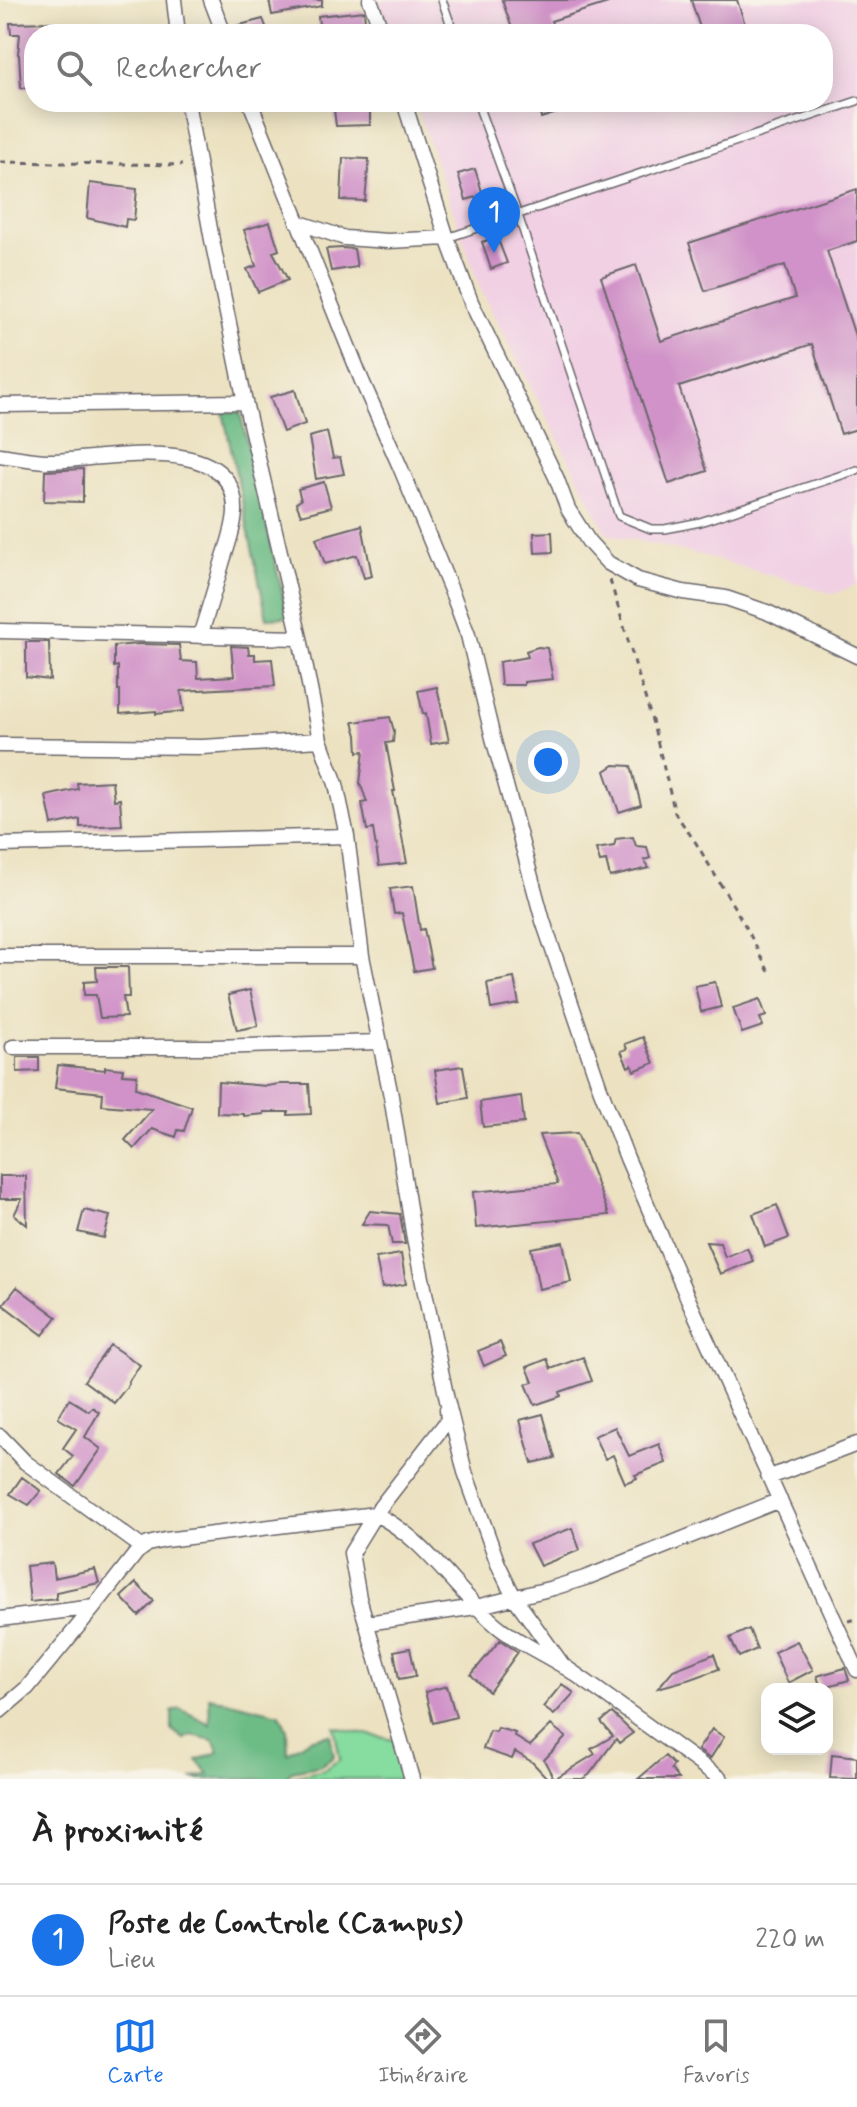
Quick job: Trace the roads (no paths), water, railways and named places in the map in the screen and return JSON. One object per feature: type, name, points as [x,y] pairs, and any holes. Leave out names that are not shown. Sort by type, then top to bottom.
[{"type":"street","points":[[174,0],[177,24]]},
{"type":"street","points":[[211,0],[220,24]]},
{"type":"street","points":[[370,0],[379,24]]},
{"type":"street","points":[[189,112],[245,402],[300,638],[320,740],[336,784],[347,836],[362,956],[447,1400],[465,1472],[498,1564],[514,1597],[564,1667]]},
{"type":"street","points":[[254,112],[468,635],[543,921],[574,1017],[627,1158],[857,1670]]},
{"type":"street","points":[[407,112],[471,302],[546,455],[568,509],[589,542],[608,563],[638,580],[683,592],[726,598],[767,612],[857,656]]},
{"type":"street","points":[[297,222],[345,238],[388,241],[447,238]]},
{"type":"street","points":[[0,405],[245,402]]},
{"type":"street","points":[[0,455],[46,461],[166,455],[199,460],[219,470],[233,496],[235,513],[200,636]]},
{"type":"street","points":[[0,631],[300,638]]},
{"type":"street","points":[[0,745],[202,747],[320,740]]},
{"type":"street","points":[[0,845],[347,836]]},
{"type":"street","points":[[0,956],[362,956]]},
{"type":"street","points":[[13,1047],[212,1047],[379,1042]]},
{"type":"street","points":[[412,1779],[359,1598],[351,1553],[375,1514],[448,1420],[447,1400]]},
{"type":"street","points":[[0,1436],[25,1462],[143,1548]]},
{"type":"street","points":[[770,1477],[857,1444]]},
{"type":"street","points":[[367,1623],[476,1607],[553,1588],[780,1500]]},
{"type":"street","points":[[0,1711],[27,1688],[137,1552],[148,1544],[375,1514],[394,1523],[411,1537],[476,1607],[503,1630],[564,1667],[721,1779]]},
{"type":"street","points":[[0,1619],[94,1607]]},
{"type":"lane","points":[[442,0],[450,24]]},
{"type":"lane","points":[[833,109],[857,101]]},
{"type":"lane","points":[[481,112],[619,516],[651,529],[665,529],[700,522],[857,470]]},
{"type":"lane","points":[[447,238],[824,112]]},
{"type":"place","name":"Poste de Controle (Campus)","points":[[494,253]]}]
